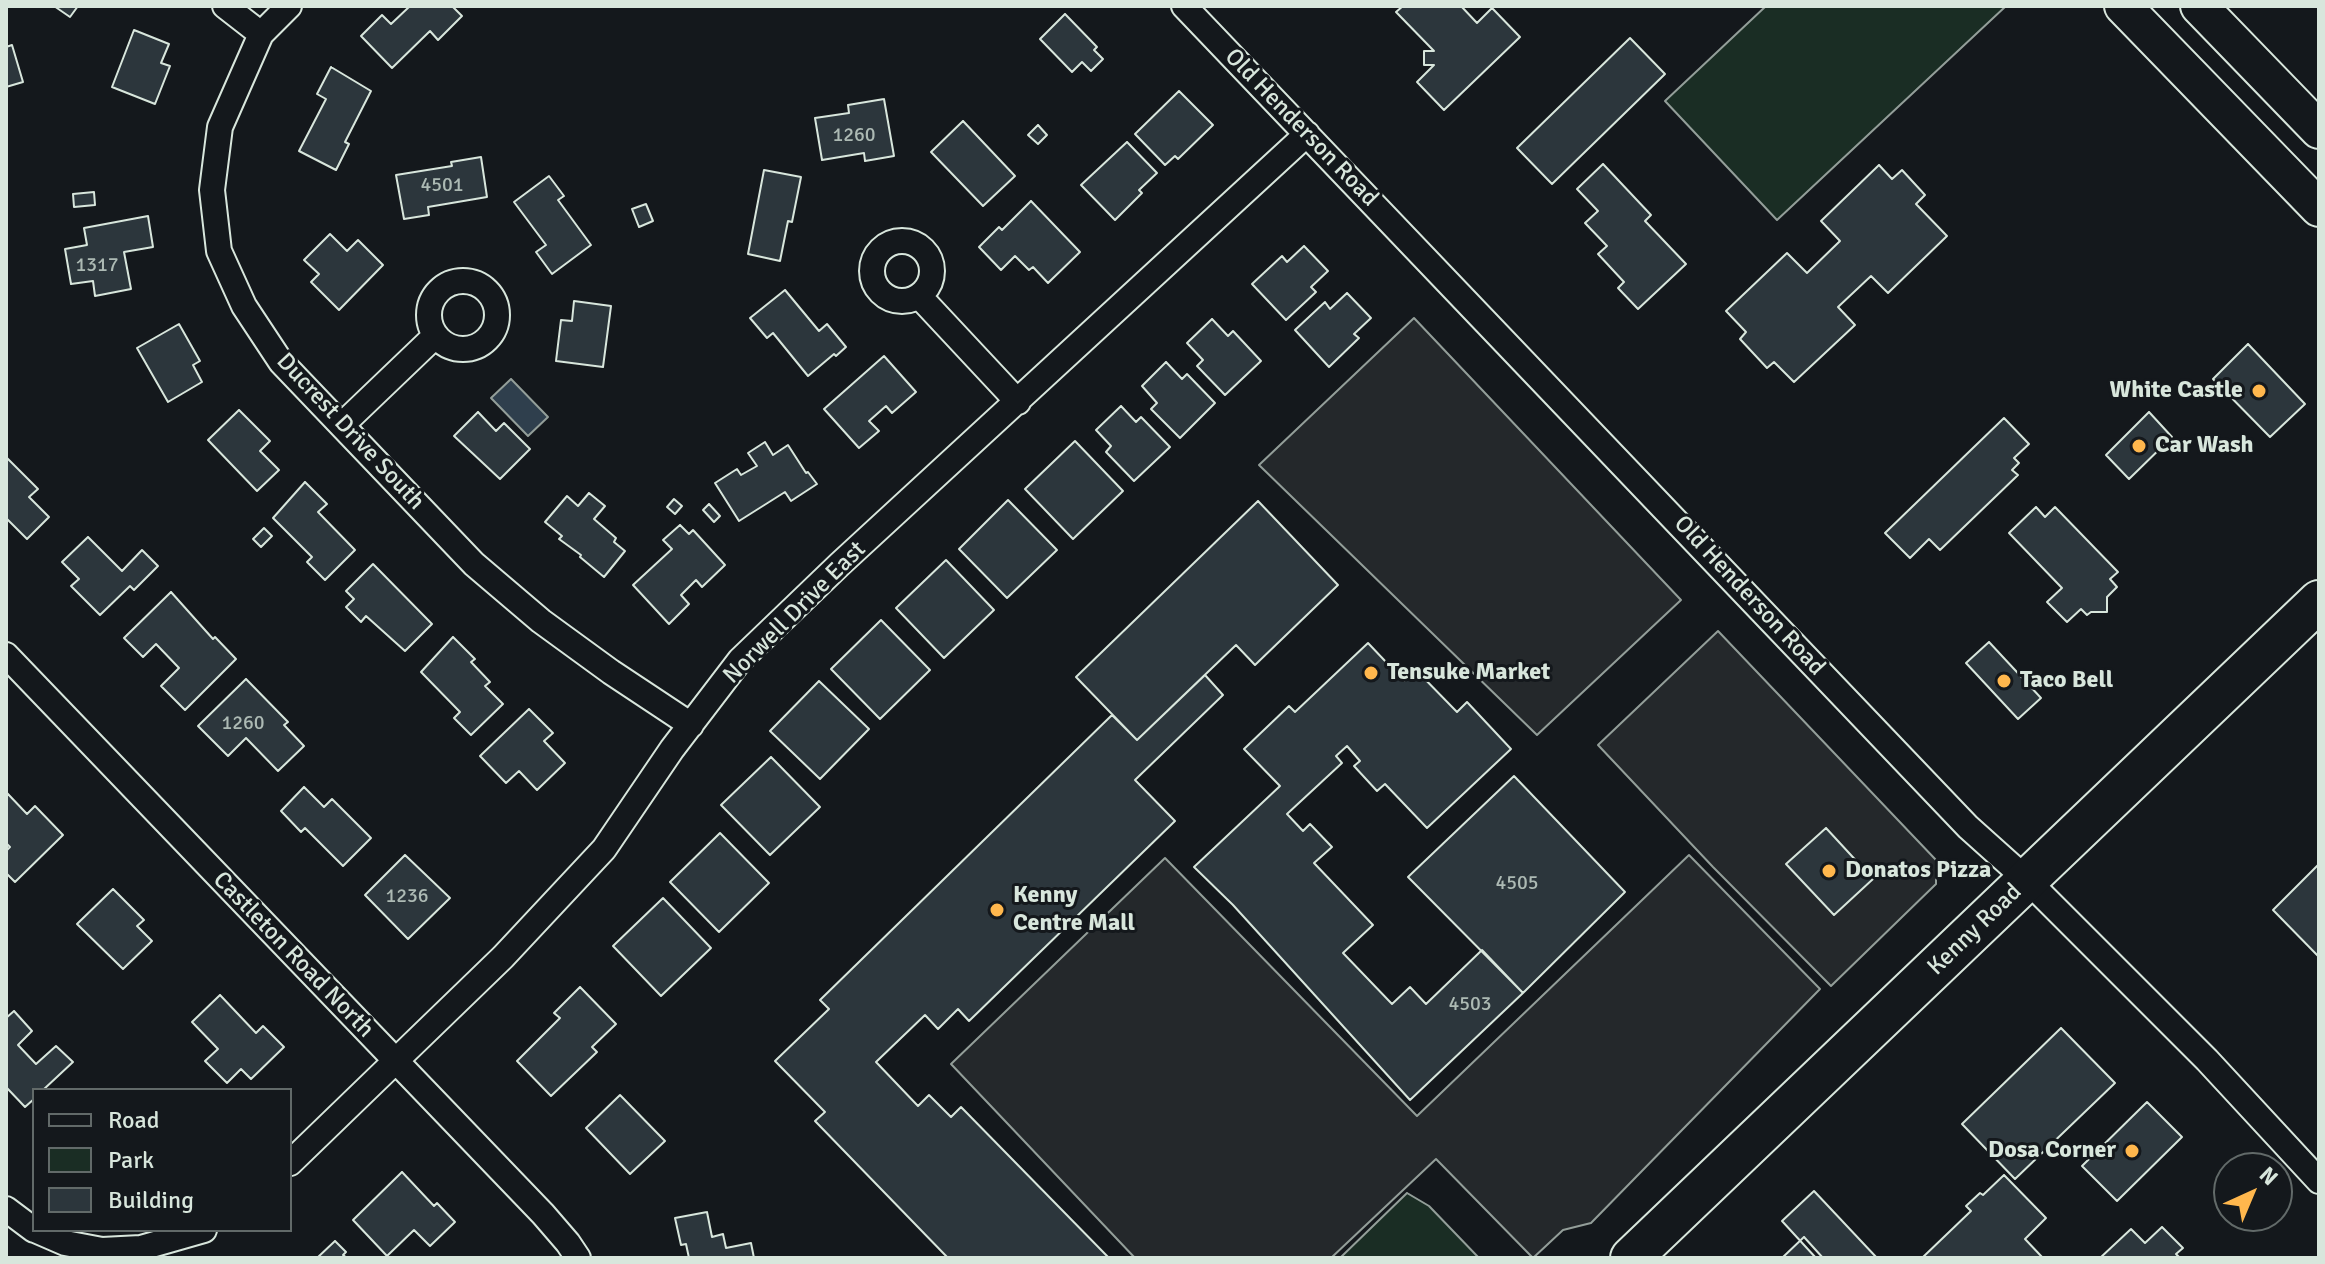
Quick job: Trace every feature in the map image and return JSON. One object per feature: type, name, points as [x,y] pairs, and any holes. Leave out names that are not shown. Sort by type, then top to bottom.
[{"type":"main road","points":[[2123,6],[2319,208]]},
{"type":"main road","points":[[2199,6],[2319,130]]},
{"type":"main road","name":"Kenny Road","points":[[1631,1258],[2319,601]]},
{"type":"street","points":[[225,6],[261,34],[289,6]]},
{"type":"street","name":"Old Henderson Road","points":[[1184,6],[1968,827],[2026,879],[2207,1060],[2319,1181]]},
{"type":"street","name":"Ducrest Drive South","points":[[261,34],[220,127],[212,190],[219,251],[244,306],[281,362],[474,564],[541,621],[691,725]]},
{"type":"street","name":"Norwell Drive East","points":[[292,1161],[503,957],[604,849],[740,660],[1307,134]]},
{"type":"street","points":[[919,296],[1018,402]]},
{"type":"street","points":[[342,425],[435,336]]},
{"type":"street","name":"Castleton Road North","points":[[6,655],[543,1214],[578,1258]]},
{"type":"street","points":[[6,1209],[32,1228]]},
{"type":"street","points":[[39,1232],[65,1243],[102,1250],[141,1248],[197,1232]]},
{"type":"green space","points":[[1766,6],[2006,6],[1777,220],[1665,101]]},
{"type":"green space","points":[[1407,1193],[1429,1206],[1479,1258],[1340,1258]]},
{"type":"shaded area","points":[[1414,318],[1681,600],[1537,735],[1259,465]]},
{"type":"shaded area","points":[[1718,631],[1936,860],[1936,884],[1831,986],[1598,745]]},
{"type":"shaded area","points":[[1689,855],[1820,989],[1591,1223],[1563,1230],[1533,1258],[1436,1159],[1331,1258],[1135,1258],[951,1064],[1165,858],[1417,1116]]},
{"type":"water","points":[[511,379],[548,417],[528,436],[491,398]]},
{"type":"building","points":[[54,6],[78,6],[70,17]]},
{"type":"building","points":[[410,6],[452,6],[462,16],[438,40],[430,31],[392,68],[361,36],[382,15],[391,24]]},
{"type":"building","points":[[1403,6],[1461,6],[1477,23],[1492,8],[1520,37],[1444,110],[1417,82],[1434,65],[1424,65],[1424,51],[1434,51],[1396,12]]},
{"type":"building","points":[[1065,14],[1097,47],[1094,50],[1103,59],[1091,71],[1082,62],[1072,72],[1040,39]]},
{"type":"building","points":[[134,30],[169,44],[161,63],[170,66],[155,104],[112,87]]},
{"type":"building","points":[[1630,38],[1665,74],[1552,184],[1517,148]]},
{"type":"building","points":[[12,45],[23,82],[6,87],[6,47]]},
{"type":"building","points":[[331,67],[371,91],[345,142],[349,144],[336,170],[299,151],[326,99],[317,94]]},
{"type":"building","points":[[1179,91],[1213,125],[1178,159],[1175,156],[1165,165],[1135,134]]},
{"type":"building","points":[[884,99],[894,156],[865,161],[864,153],[822,160],[815,118],[849,113],[848,105]]},
{"type":"building","points":[[963,121],[1015,176],[983,206],[931,152]]},
{"type":"building","points":[[1038,125],[1047,135],[1038,144],[1028,135]]},
{"type":"building","points":[[1127,142],[1157,173],[1115,220],[1081,185]]},
{"type":"building","points":[[481,157],[487,197],[428,207],[429,215],[404,219],[396,175],[452,166],[451,162]]},
{"type":"building","points":[[1603,164],[1651,215],[1645,221],[1686,264],[1638,309],[1618,288],[1624,282],[1598,254],[1607,246],[1585,223],[1598,211],[1577,189]]},
{"type":"building","points":[[1879,165],[1892,179],[1902,170],[1925,195],[1916,204],[1947,236],[1888,293],[1871,276],[1838,307],[1855,325],[1794,382],[1774,362],[1767,368],[1740,339],[1746,332],[1726,311],[1787,253],[1807,273],[1840,241],[1821,221]]},
{"type":"building","points":[[764,170],[801,177],[780,261],[748,254]]},
{"type":"building","points":[[549,176],[564,196],[558,200],[591,245],[552,274],[536,252],[546,245],[514,202]]},
{"type":"building","points":[[94,192],[95,205],[74,207],[73,194]]},
{"type":"building","points":[[1031,201],[1080,252],[1048,283],[1033,267],[1029,270],[1015,256],[1001,270],[979,247],[999,227],[1002,230]]},
{"type":"building","points":[[646,204],[653,221],[639,227],[632,209]]},
{"type":"building","points":[[148,216],[153,247],[124,252],[131,289],[95,296],[93,281],[71,284],[65,249],[87,245],[84,228]]},
{"type":"building","points":[[330,234],[347,251],[358,240],[383,265],[339,310],[311,282],[319,274],[304,260]]},
{"type":"building","points":[[1304,246],[1328,271],[1311,287],[1316,292],[1286,320],[1252,284],[1282,256],[1287,262]]},
{"type":"building","points":[[785,290],[819,331],[827,324],[846,347],[808,376],[773,333],[767,338],[750,318]]},
{"type":"building","points":[[1347,293],[1371,318],[1354,334],[1359,338],[1329,367],[1295,330],[1325,302],[1330,309]]},
{"type":"building","points":[[574,301],[611,306],[603,367],[556,361],[561,320],[572,321]]},
{"type":"building","points":[[1212,319],[1228,336],[1233,331],[1261,361],[1225,395],[1197,366],[1203,360],[1187,343]]},
{"type":"building","points":[[179,324],[200,361],[193,365],[202,382],[168,402],[137,348]]},
{"type":"building","name":"White Castle","points":[[2248,344],[2305,404],[2270,437],[2213,379]]},
{"type":"building","points":[[884,356],[916,392],[892,413],[886,406],[869,421],[879,431],[859,448],[824,409]]},
{"type":"building","points":[[1166,362],[1182,379],[1187,374],[1215,403],[1180,438],[1151,409],[1157,403],[1142,386]]},
{"type":"building","points":[[1121,406],[1136,422],[1141,417],[1170,447],[1134,481],[1106,452],[1111,446],[1096,430]]},
{"type":"building","points":[[239,410],[270,441],[260,451],[279,470],[257,491],[208,440]]},
{"type":"building","points":[[478,412],[496,431],[504,423],[530,449],[500,479],[454,436]]},
{"type":"building","name":"Car Wash","points":[[2149,412],[2172,437],[2129,479],[2106,455]]},
{"type":"building","points":[[2004,418],[2029,444],[2014,458],[2019,463],[2012,470],[2018,475],[1940,550],[1929,539],[1910,558],[1885,533]]},
{"type":"building","points":[[1075,441],[1123,491],[1073,539],[1025,489]]},
{"type":"building","points":[[765,442],[773,455],[788,445],[817,484],[791,501],[785,492],[739,521],[715,483],[737,469],[741,475],[757,466],[748,453]]},
{"type":"building","points":[[6,457],[38,489],[29,497],[49,517],[27,539],[6,518]]},
{"type":"building","points":[[305,482],[327,504],[318,512],[355,550],[325,580],[307,562],[312,557],[273,518]]},
{"type":"building","points":[[589,493],[605,506],[594,519],[616,538],[614,542],[625,551],[604,577],[559,539],[562,536],[545,522],[567,496],[578,506]]},
{"type":"building","points":[[674,499],[682,506],[675,514],[667,507]]},
{"type":"building","points":[[1008,500],[1057,550],[1007,598],[959,549]]},
{"type":"building","points":[[1258,501],[1338,585],[1255,665],[1236,645],[1137,740],[1076,677]]},
{"type":"building","points":[[709,504],[720,516],[714,522],[703,510]]},
{"type":"building","points":[[2036,507],[2045,517],[2055,507],[2118,572],[2110,579],[2117,587],[2107,597],[2107,612],[2087,615],[2081,609],[2067,622],[2047,602],[2062,588],[2009,533]]},
{"type":"building","points":[[680,525],[689,534],[693,530],[725,565],[702,587],[696,580],[681,595],[689,604],[669,624],[633,585],[672,549],[663,540]]},
{"type":"building","points":[[264,528],[272,536],[261,547],[253,539]]},
{"type":"building","points":[[88,537],[122,571],[142,550],[158,566],[134,590],[130,586],[100,615],[71,586],[79,579],[62,562]]},
{"type":"building","points":[[946,560],[994,610],[944,658],[896,608]]},
{"type":"building","points":[[373,564],[432,624],[405,651],[366,616],[361,622],[346,607],[354,599],[346,591]]},
{"type":"building","points":[[171,592],[213,639],[215,637],[236,659],[185,710],[161,686],[179,668],[156,644],[143,657],[124,638]]},
{"type":"building","points":[[881,620],[930,670],[880,719],[831,669]]},
{"type":"building","points":[[453,637],[475,659],[471,662],[490,682],[485,686],[503,704],[471,735],[454,718],[460,712],[421,672]]},
{"type":"building","name":"Taco Bell","points":[[1989,642],[2041,698],[2018,719],[1966,663]]},
{"type":"building","name":"Kenny Centre Mall","points":[[1368,643],[1404,681],[1416,670],[1457,712],[1467,702],[1511,749],[1427,828],[1385,784],[1377,791],[1354,766],[1360,761],[1347,746],[1336,756],[1342,763],[1287,814],[1303,831],[1310,824],[1332,847],[1314,863],[1373,925],[1343,953],[1392,1004],[1410,987],[1426,1004],[1482,950],[1523,993],[1410,1100],[1233,905],[1194,867],[1280,786],[1244,749],[1289,706],[1295,712]]},
{"type":"building","name":"Kenny Centre Mall","points":[[1205,675],[1223,695],[1135,780],[1175,821],[969,1021],[958,1009],[938,1029],[925,1015],[876,1062],[918,1106],[929,1095],[951,1117],[961,1107],[1109,1258],[948,1258],[815,1121],[825,1112],[775,1061],[829,1009],[820,1000],[1112,715],[1137,740]]},
{"type":"building","points":[[246,679],[288,722],[284,725],[304,746],[278,771],[246,738],[228,756],[198,726]]},
{"type":"building","points":[[819,681],[869,729],[820,779],[770,731]]},
{"type":"building","points":[[529,709],[553,733],[544,741],[565,763],[537,790],[519,771],[506,783],[480,756]]},
{"type":"building","points":[[771,757],[820,807],[770,855],[721,805]]},
{"type":"building","points":[[1514,776],[1625,892],[1523,993],[1408,877]]},
{"type":"building","points":[[304,787],[324,807],[332,799],[371,838],[343,866],[305,828],[301,832],[281,811]]},
{"type":"building","points":[[7,793],[27,814],[35,806],[63,835],[15,882],[6,873],[6,851],[10,847],[6,843]]},
{"type":"building","name":"Donatos Pizza","points":[[1826,828],[1873,879],[1834,915],[1786,864]]},
{"type":"building","points":[[720,833],[769,883],[719,932],[670,882]]},
{"type":"building","points":[[405,855],[450,898],[408,939],[365,895]]},
{"type":"building","points":[[2319,864],[2319,957],[2273,910]]},
{"type":"building","points":[[113,889],[144,920],[137,926],[152,941],[123,969],[77,924]]},
{"type":"building","points":[[663,898],[711,948],[661,996],[613,946]]},
{"type":"building","points":[[580,987],[616,1024],[592,1047],[597,1052],[551,1096],[517,1061],[560,1018],[554,1013]]},
{"type":"building","points":[[220,995],[256,1033],[263,1026],[284,1047],[251,1079],[241,1069],[227,1083],[205,1061],[218,1049],[192,1022]]},
{"type":"building","points":[[14,1011],[32,1031],[18,1045],[36,1064],[56,1046],[73,1062],[45,1088],[32,1088],[32,1101],[25,1107],[6,1087],[6,1018]]},
{"type":"building","points":[[2061,1028],[2115,1083],[2015,1179],[1962,1124]]},
{"type":"building","points":[[620,1095],[665,1141],[630,1174],[586,1128]]},
{"type":"building","name":"Dosa Corner","points":[[2147,1102],[2182,1137],[2117,1201],[2082,1166]]},
{"type":"building","points":[[402,1172],[434,1206],[437,1203],[455,1222],[430,1246],[414,1230],[387,1256],[353,1220]]},
{"type":"building","points":[[2004,1175],[2046,1218],[2025,1239],[2042,1257],[1922,1258],[1971,1211],[1966,1206]]},
{"type":"building","points":[[1814,1191],[1877,1258],[1816,1258],[1782,1221]]},
{"type":"building","points":[[707,1212],[712,1237],[723,1234],[726,1248],[751,1243],[754,1258],[689,1258],[686,1244],[681,1245],[675,1218]]},
{"type":"building","points":[[2162,1227],[2183,1248],[2176,1254],[2180,1258],[2100,1258],[2131,1229],[2145,1243]]},
{"type":"building","points":[[1804,1237],[1823,1258],[1782,1258]]},
{"type":"building","points":[[335,1241],[346,1252],[343,1255],[347,1258],[317,1258]]},
{"type":"place","name":"White Castle","points":[[2259,391]]},
{"type":"place","name":"Car Wash","points":[[2139,446]]},
{"type":"place","name":"Tensuke Market","points":[[1371,673]]},
{"type":"place","name":"Taco Bell","points":[[2004,681]]},
{"type":"place","name":"Donatos Pizza","points":[[1829,871]]},
{"type":"place","name":"Kenny Centre Mall","points":[[997,910]]},
{"type":"place","name":"Dosa Corner","points":[[2132,1151]]}]
